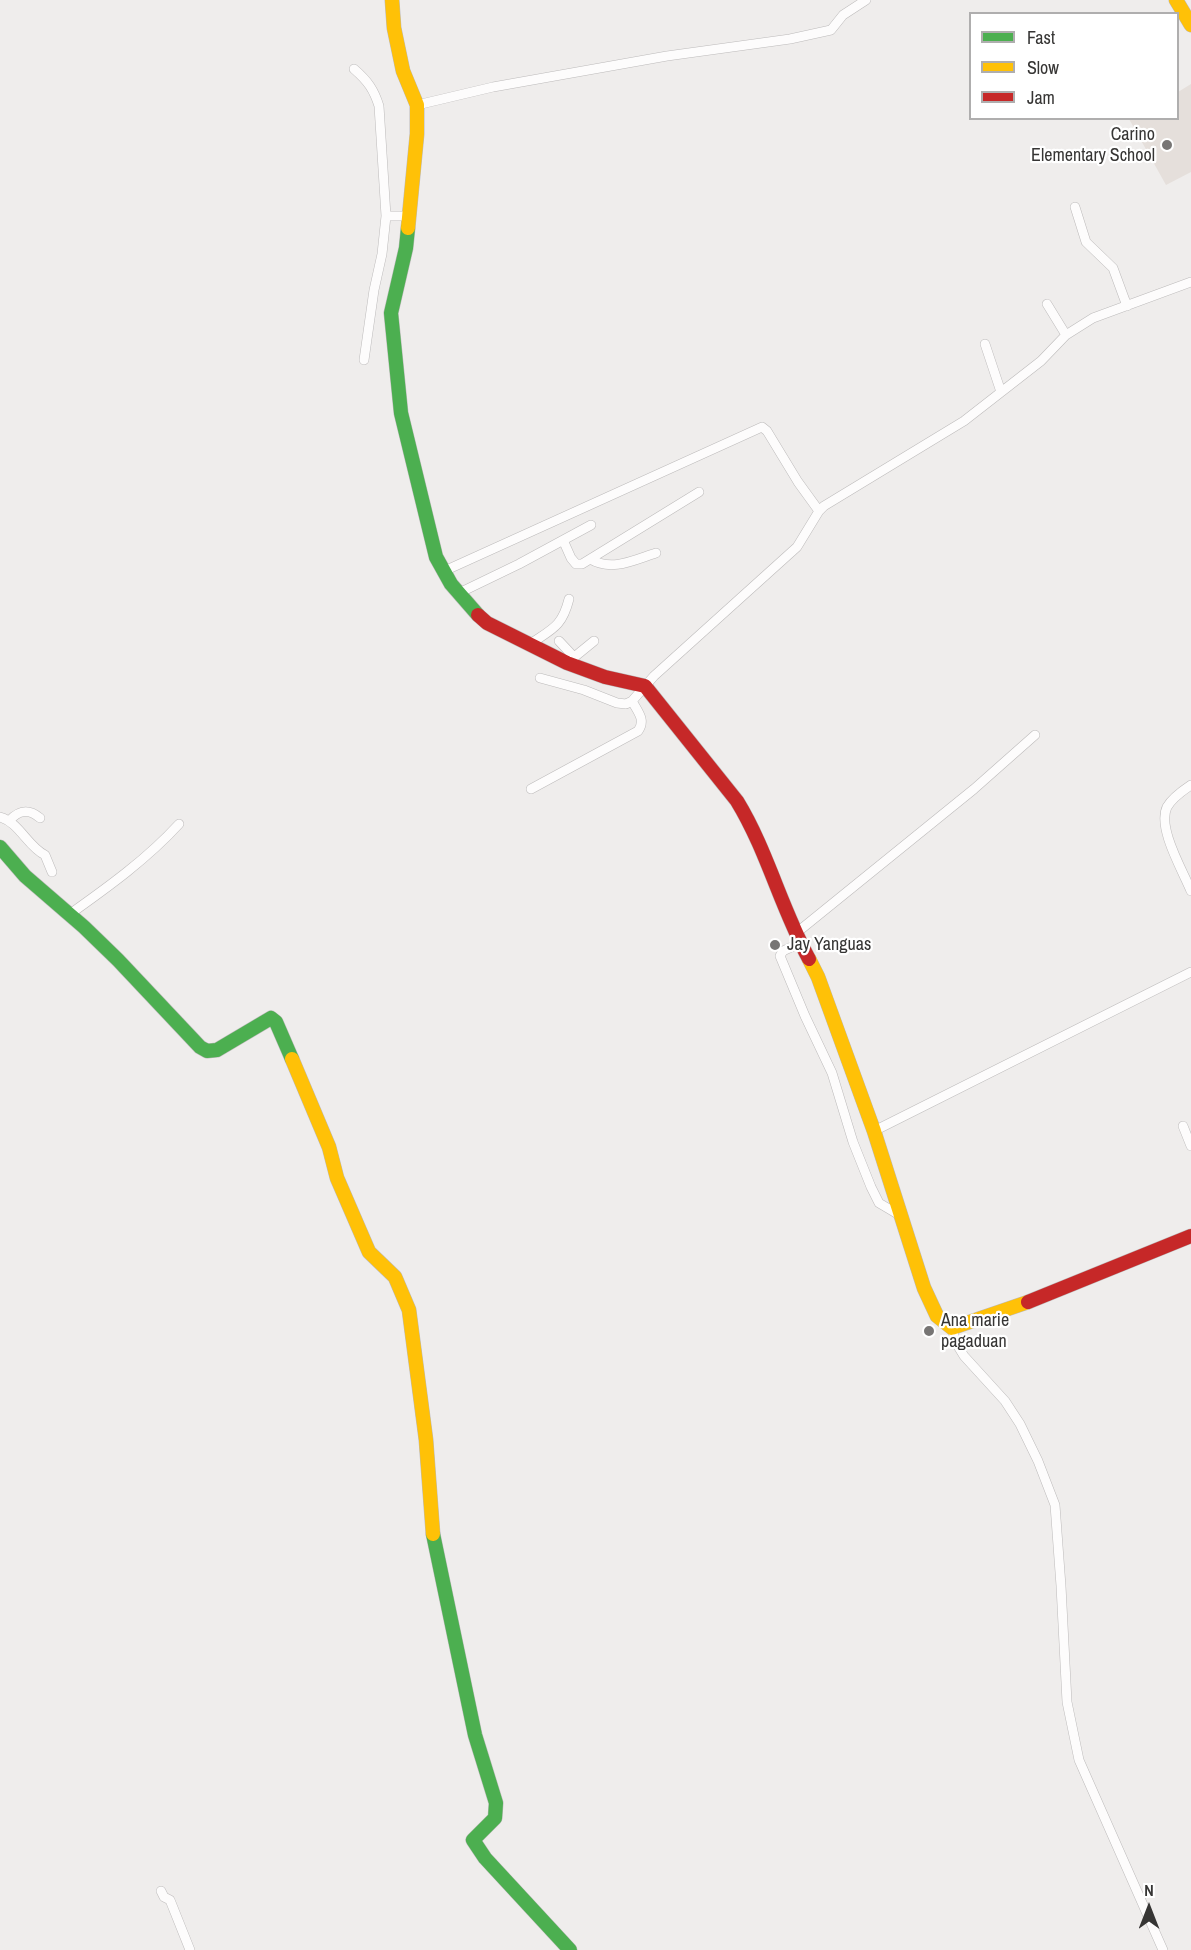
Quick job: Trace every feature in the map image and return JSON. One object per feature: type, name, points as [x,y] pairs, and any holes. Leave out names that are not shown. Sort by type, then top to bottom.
[{"type":"main road","points":[[392,0],[393,28],[403,71],[417,105],[414,166],[406,216],[406,248],[391,313],[392,336],[401,413],[436,556],[442,572],[477,616],[530,644],[571,660],[604,677],[645,686],[737,801],[748,819],[797,938],[818,977],[874,1131],[924,1288],[936,1316],[952,1328],[1006,1311],[1191,1236]]},
{"type":"main road","points":[[1176,0],[1191,25]]},
{"type":"main road","points":[[0,847],[25,876],[70,914],[205,1051],[217,1050],[272,1018],[276,1022],[329,1147],[337,1178],[369,1252],[394,1277],[409,1310],[426,1440],[432,1529],[475,1735],[496,1803],[495,1818],[473,1840],[485,1858],[570,1950]]},
{"type":"street","points":[[417,105],[493,87],[668,56],[790,39],[831,30],[843,15],[866,0]]},
{"type":"street","points":[[354,69],[374,89],[379,106],[387,216],[364,360]]},
{"type":"street","points":[[1075,207],[1086,242],[1113,268],[1126,306]]},
{"type":"street","points":[[387,216],[406,216]]},
{"type":"street","points":[[540,678],[584,690],[617,703],[626,704],[632,701],[645,686],[797,547],[819,511],[836,497],[964,421],[1041,361],[1066,335],[1093,318],[1191,282]]},
{"type":"street","points":[[1047,304],[1066,335]]},
{"type":"street","points":[[985,344],[1001,392]]},
{"type":"street","points":[[442,572],[762,427],[767,431],[798,482],[819,511]]},
{"type":"street","points":[[563,540],[576,564],[582,564],[699,492]]},
{"type":"street","points":[[459,593],[591,525]]},
{"type":"street","points":[[590,558],[600,565],[612,566],[656,553]]},
{"type":"street","points":[[530,644],[558,625],[564,618],[569,599]]},
{"type":"street","points":[[559,641],[571,660],[594,641]]},
{"type":"street","points":[[531,789],[638,731],[642,720],[632,701]]},
{"type":"street","points":[[901,1216],[879,1203],[871,1187],[853,1142],[832,1073],[780,956],[797,938],[1035,735]]},
{"type":"street","points":[[1191,785],[1174,798],[1167,808],[1165,817],[1166,833],[1191,891]]},
{"type":"street","points":[[40,818],[24,810],[4,819],[36,851],[45,855],[52,872]]},
{"type":"street","points":[[70,914],[112,884],[165,840],[179,824]]},
{"type":"street","points":[[874,1131],[1191,972]]},
{"type":"street","points":[[1183,1126],[1191,1146]]},
{"type":"street","points":[[952,1328],[956,1343],[964,1356],[1005,1401],[1020,1424],[1038,1461],[1055,1505],[1067,1702],[1079,1760],[1163,1950]]},
{"type":"street","points":[[161,1891],[164,1897],[170,1900],[190,1950]]},
{"type":"shaded area","name":"Carino Elementary School","points":[[1191,84],[1191,172],[1166,185],[1130,120],[1179,120],[1179,91]]},
{"type":"traffic: fast","points":[[408,228],[406,248],[391,313],[401,413],[436,557],[451,584],[478,615]]},
{"type":"traffic: fast","points":[[0,847],[25,876],[118,960],[200,1047],[207,1051],[217,1050],[271,1018],[276,1022],[292,1059]]},
{"type":"traffic: fast","points":[[433,1534],[475,1735],[496,1803],[495,1818],[473,1840],[485,1858],[570,1950]]},
{"type":"traffic: slow","points":[[392,0],[394,28],[403,71],[417,105],[417,134],[408,228]]},
{"type":"traffic: slow","points":[[1176,0],[1191,25]]},
{"type":"traffic: slow","points":[[809,959],[818,977],[874,1131],[924,1288],[937,1316],[952,1328],[1028,1302]]},
{"type":"traffic: slow","points":[[292,1059],[329,1147],[337,1178],[369,1252],[395,1277],[409,1310],[426,1440],[433,1534]]},
{"type":"traffic: jam","points":[[478,615],[487,623],[567,663],[605,677],[645,686],[737,801],[757,839],[790,920],[809,959]]},
{"type":"traffic: jam","points":[[1028,1302],[1191,1236]]},
{"type":"place","name":"Carino Elementary School","points":[[1167,145]]},
{"type":"place","name":"Jay Yanguas","points":[[775,945]]},
{"type":"place","name":"Ana marie pagaduan","points":[[929,1331]]}]
